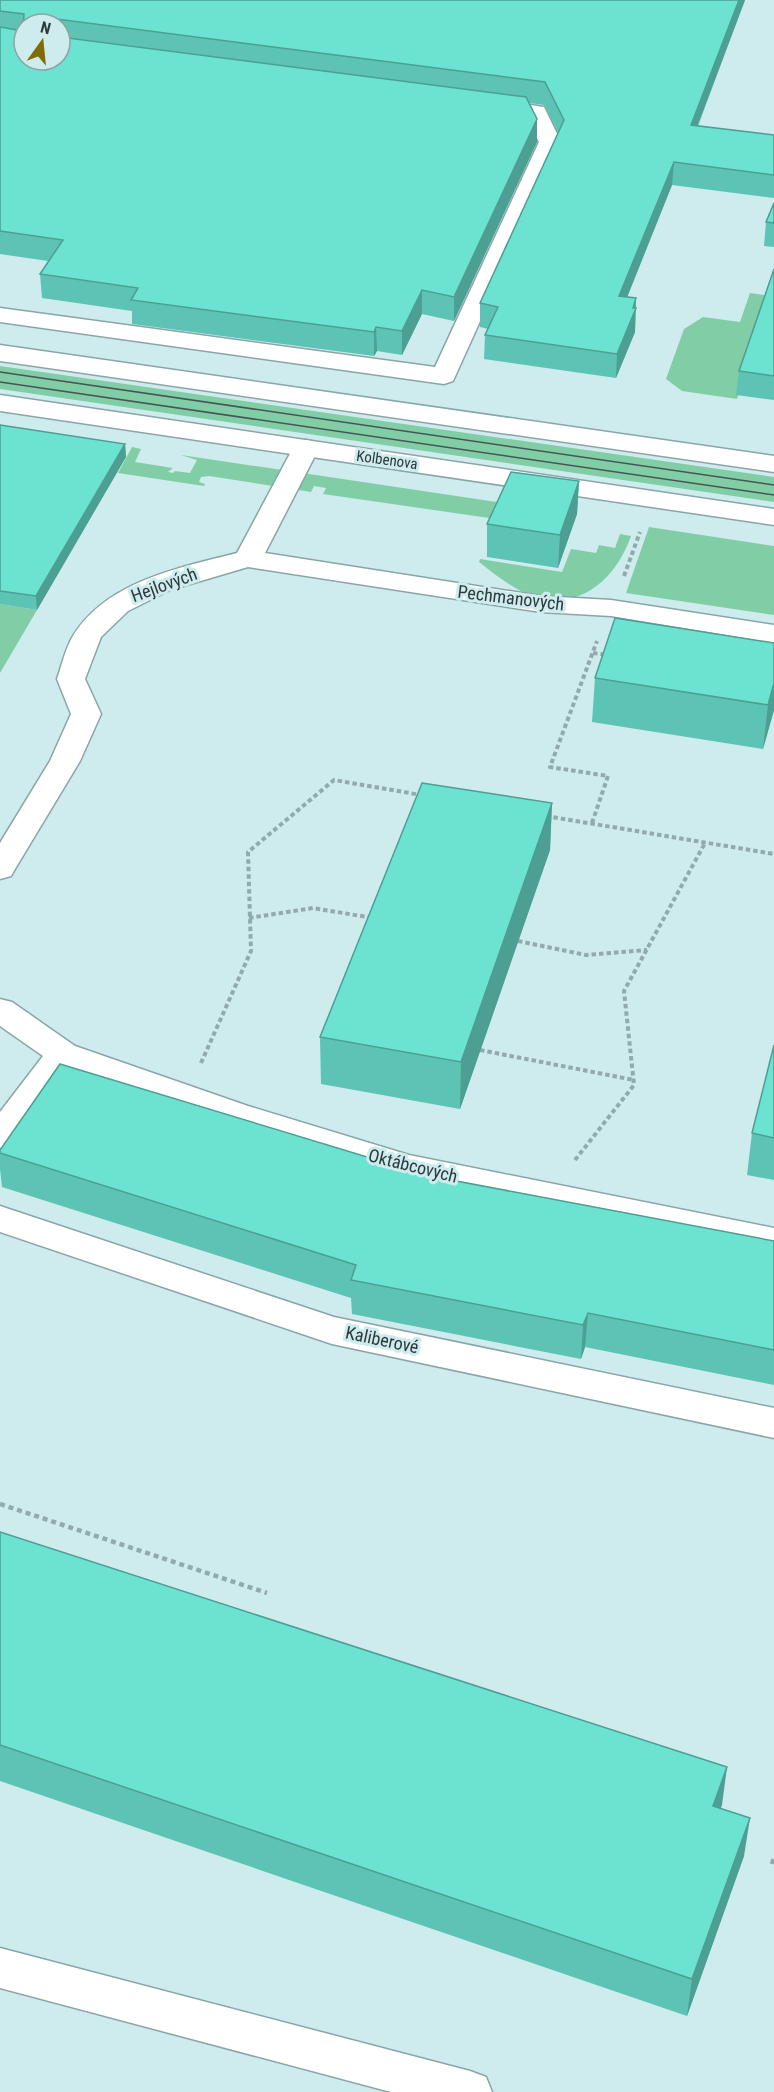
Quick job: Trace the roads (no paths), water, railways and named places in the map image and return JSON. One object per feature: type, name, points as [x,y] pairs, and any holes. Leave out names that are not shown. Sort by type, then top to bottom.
[{"type":"main road","points":[[0,315],[444,376],[550,142],[536,112],[464,103]]},
{"type":"main road","points":[[0,352],[774,464]]},
{"type":"main road","name":"Kolbenova","points":[[0,403],[774,517]]},
{"type":"main road","points":[[248,559],[306,448]]},
{"type":"main road","name":"Pechmanových","points":[[248,559],[541,604],[611,608],[774,634]]},
{"type":"main road","name":"Hejlových","points":[[0,869],[65,761],[86,714],[71,679],[88,635],[122,600],[184,575],[248,559]]},
{"type":"main road","points":[[0,1010],[63,1054],[0,1136]]},
{"type":"main road","name":"Oktábcových","points":[[63,1054],[408,1167],[774,1241]]},
{"type":"main road","name":"Kaliberové","points":[[0,1219],[332,1330],[774,1423]]},
{"type":"main road","points":[[0,1968],[470,2092]]},
{"type":"tram line","points":[[0,372],[774,485]]},
{"type":"tram line","points":[[0,382],[774,495]]}]
